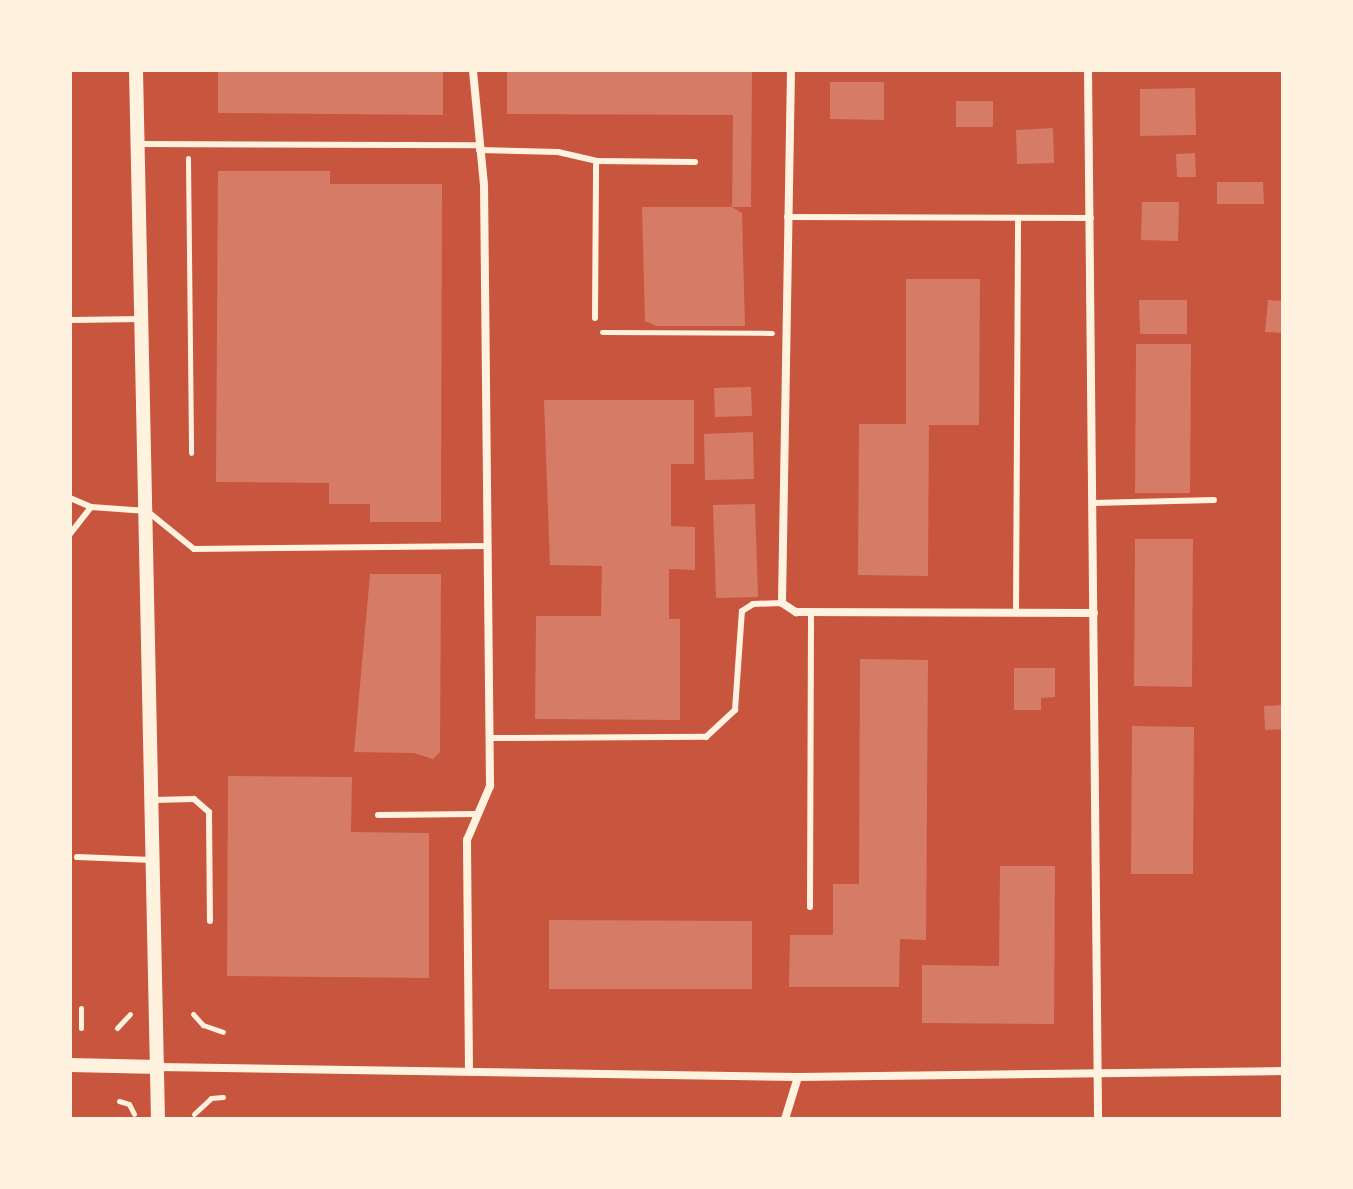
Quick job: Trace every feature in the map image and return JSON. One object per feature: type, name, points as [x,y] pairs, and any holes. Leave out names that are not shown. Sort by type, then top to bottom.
[{"type":"street","points":[[136,70],[154,800],[158,1119]]},
{"type":"street","points":[[469,1071],[467,840],[490,786],[479,148],[473,70]]},
{"type":"street","points":[[791,70],[786,217],[783,605],[811,612],[1094,613]]},
{"type":"street","points":[[1088,70],[1098,1119]]},
{"type":"street","points":[[70,1065],[798,1077],[1283,1071]]},
{"type":"street","points":[[785,1119],[798,1077]]},
{"type":"lane","points":[[138,144],[479,148],[552,151],[596,161],[695,162]]},
{"type":"lane","points":[[595,318],[596,161]]},
{"type":"lane","points":[[786,217],[1091,218]]},
{"type":"lane","points":[[1016,613],[1018,218]]},
{"type":"lane","points":[[70,320],[142,319]]},
{"type":"lane","points":[[70,498],[91,507],[147,511],[194,549],[488,546]]},
{"type":"lane","points":[[1093,503],[1214,500]]},
{"type":"lane","points":[[70,534],[91,507]]},
{"type":"lane","points":[[490,738],[706,737],[735,710],[742,611],[753,604],[783,605]]},
{"type":"lane","points":[[810,907],[811,612]]},
{"type":"lane","points":[[154,800],[194,799],[209,812],[210,921]]},
{"type":"lane","points":[[378,815],[477,814]]},
{"type":"lane","points":[[77,857],[155,860]]},
{"type":"path","points":[[188,144],[191,453]]},
{"type":"path","points":[[595,318],[601,332],[785,333]]},
{"type":"path","points":[[81,1008],[81,1028]]},
{"type":"path","points":[[117,1028],[130,1014]]},
{"type":"path","points":[[193,1014],[203,1025],[223,1032]]},
{"type":"path","points":[[194,1114],[211,1098],[223,1097]]},
{"type":"path","points":[[119,1101],[129,1104],[134,1114]]},
{"type":"building","points":[[218,70],[443,70],[443,115],[218,113]]},
{"type":"building","points":[[507,70],[752,70],[751,207],[732,207],[733,115],[507,114]]},
{"type":"building","points":[[830,82],[884,82],[884,120],[830,119]]},
{"type":"building","points":[[1195,88],[1196,135],[1140,136],[1140,89]]},
{"type":"building","points":[[956,101],[993,101],[993,127],[956,127]]},
{"type":"building","points":[[1053,128],[1054,163],[1017,164],[1016,130]]},
{"type":"building","points":[[1195,153],[1196,177],[1177,177],[1176,154]]},
{"type":"building","points":[[218,171],[330,171],[330,184],[442,184],[441,522],[370,522],[370,504],[329,504],[329,483],[216,482]]},
{"type":"building","points":[[1217,182],[1263,182],[1264,204],[1217,204]]},
{"type":"building","points":[[1142,202],[1179,202],[1178,241],[1141,240]]},
{"type":"building","points":[[642,207],[732,207],[742,213],[745,326],[656,326],[645,321]]},
{"type":"building","points":[[906,279],[980,279],[979,425],[929,425],[928,576],[858,575],[859,424],[906,424]]},
{"type":"building","points":[[1139,300],[1187,300],[1187,334],[1140,334]]},
{"type":"building","points":[[1268,300],[1283,301],[1283,333],[1265,332]]},
{"type":"building","points":[[1136,344],[1191,344],[1190,493],[1135,493]]},
{"type":"building","points":[[751,387],[752,416],[715,417],[714,388]]},
{"type":"building","points":[[544,400],[694,400],[694,464],[671,464],[671,526],[695,527],[695,570],[669,569],[669,619],[680,619],[680,720],[535,719],[536,616],[601,616],[602,566],[550,565]]},
{"type":"building","points":[[753,432],[754,479],[705,480],[704,434]]},
{"type":"building","points":[[755,504],[758,597],[716,598],[713,505]]},
{"type":"building","points":[[1135,539],[1193,539],[1192,687],[1134,686]]},
{"type":"building","points":[[370,574],[441,574],[440,752],[433,759],[414,753],[354,752]]},
{"type":"building","points":[[860,659],[928,660],[926,940],[900,939],[899,987],[789,987],[790,935],[833,935],[833,884],[859,884]]},
{"type":"building","points":[[1014,668],[1055,668],[1055,697],[1041,698],[1041,710],[1014,710]]},
{"type":"building","points":[[1283,705],[1283,729],[1265,730],[1264,706]]},
{"type":"building","points":[[1132,726],[1194,727],[1193,874],[1131,874]]},
{"type":"building","points":[[228,776],[352,777],[351,832],[429,833],[429,978],[227,976]]},
{"type":"building","points":[[1000,866],[1055,866],[1054,1024],[922,1023],[922,965],[999,966]]},
{"type":"building","points":[[549,920],[752,921],[752,989],[549,989]]}]
